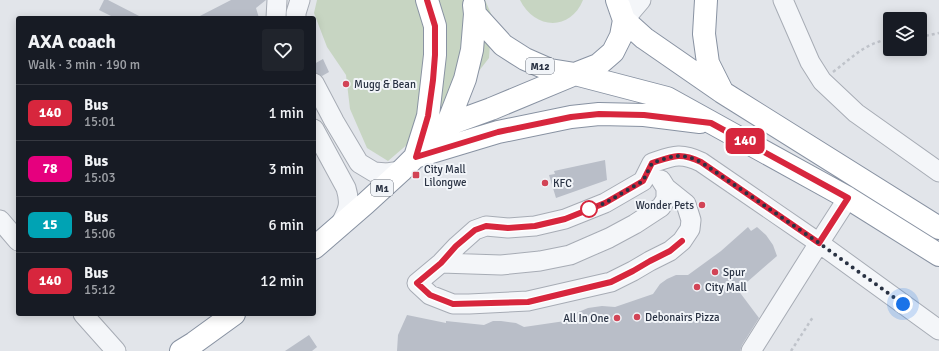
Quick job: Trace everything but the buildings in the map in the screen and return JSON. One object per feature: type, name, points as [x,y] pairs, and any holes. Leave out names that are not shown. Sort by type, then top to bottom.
[{"type":"highway","points":[[408,164],[428,116],[433,74],[435,26],[427,0]]},
{"type":"highway","points":[[617,0],[624,20],[644,38],[722,92],[939,228]]},
{"type":"highway","points":[[706,0],[704,34],[708,63],[722,92]]},
{"type":"highway","name":"M1","points":[[316,246],[408,164],[447,125],[465,79],[472,50],[474,7]]},
{"type":"highway","name":"M12","points":[[474,7],[491,34],[503,45],[525,59],[550,70],[575,74],[667,98],[848,198],[939,255]]},
{"type":"highway","points":[[575,74],[598,65],[613,52],[621,36],[624,20]]},
{"type":"highway","name":"M1","points":[[447,125],[491,109],[575,74]]},
{"type":"highway","points":[[408,164],[498,132],[571,117],[599,114],[644,115],[711,123]]},
{"type":"highway","points":[[181,351],[231,316]]},
{"type":"street","points":[[276,16],[277,0]]},
{"type":"street","points":[[296,16],[300,0]]},
{"type":"street","points":[[624,20],[642,0]]},
{"type":"street","points":[[784,0],[810,62],[822,81],[856,113],[939,172]]},
{"type":"street","points":[[316,86],[334,121],[359,163],[374,172],[387,174],[408,164]]},
{"type":"street","points":[[316,133],[346,188],[349,198],[349,208],[340,225]]},
{"type":"street","points":[[652,163],[666,188],[686,204],[691,220],[690,229],[682,241],[670,251],[633,271],[611,282],[528,302],[453,304],[430,295],[417,283],[441,263],[456,246],[475,230],[486,226],[508,228],[535,226],[565,219],[605,203],[643,181],[652,163],[673,156],[690,157],[701,162],[819,243],[939,330]]},
{"type":"street","points":[[441,263],[501,265],[540,261],[570,255],[609,238],[635,224],[661,207],[666,199],[666,188]]},
{"type":"street","points":[[751,351],[848,198]]},
{"type":"street","points":[[0,220],[16,240]]},
{"type":"street","points":[[85,316],[116,351]]},
{"type":"path","points":[[927,36],[939,33]]},
{"type":"path","points":[[822,81],[867,45],[883,40]]},
{"type":"path","points":[[791,351],[813,317]]},
{"type":"green space","points":[[317,0],[485,0],[492,16],[489,58],[451,107],[388,161],[367,148],[350,109],[346,75],[327,47],[314,13]]},
{"type":"green space","points":[[520,0],[583,0],[570,18],[561,22],[552,23],[534,17],[526,10]]},
{"type":"bus line","name":"140","points":[[427,0],[435,26],[435,55],[428,116],[416,157],[498,132],[571,117],[599,114],[644,115],[711,123],[848,198],[819,243],[701,162],[690,157],[673,156],[652,163],[643,181],[605,203],[565,219],[535,226],[508,228],[486,226],[475,230],[456,246],[441,263],[417,283],[430,295],[453,304],[528,302],[611,282],[670,251],[682,241]]},
{"type":"place","name":"Mugg & Bean","points":[[346,84]]},
{"type":"place","name":"City Mall Lilongwe","points":[[416,175]]},
{"type":"place","name":"KFC","points":[[545,183]]},
{"type":"place","name":"Wonder Pets","points":[[702,205]]},
{"type":"place","name":"Spur","points":[[715,272]]},
{"type":"place","name":"City Mall","points":[[697,287]]},
{"type":"place","name":"Debonairs Pizza","points":[[637,317]]},
{"type":"place","name":"All In One","points":[[617,318]]},
{"type":"route","points":[[589,209],[605,203],[643,181],[652,163],[673,156],[690,157],[701,162],[819,243],[903,304]]}]
